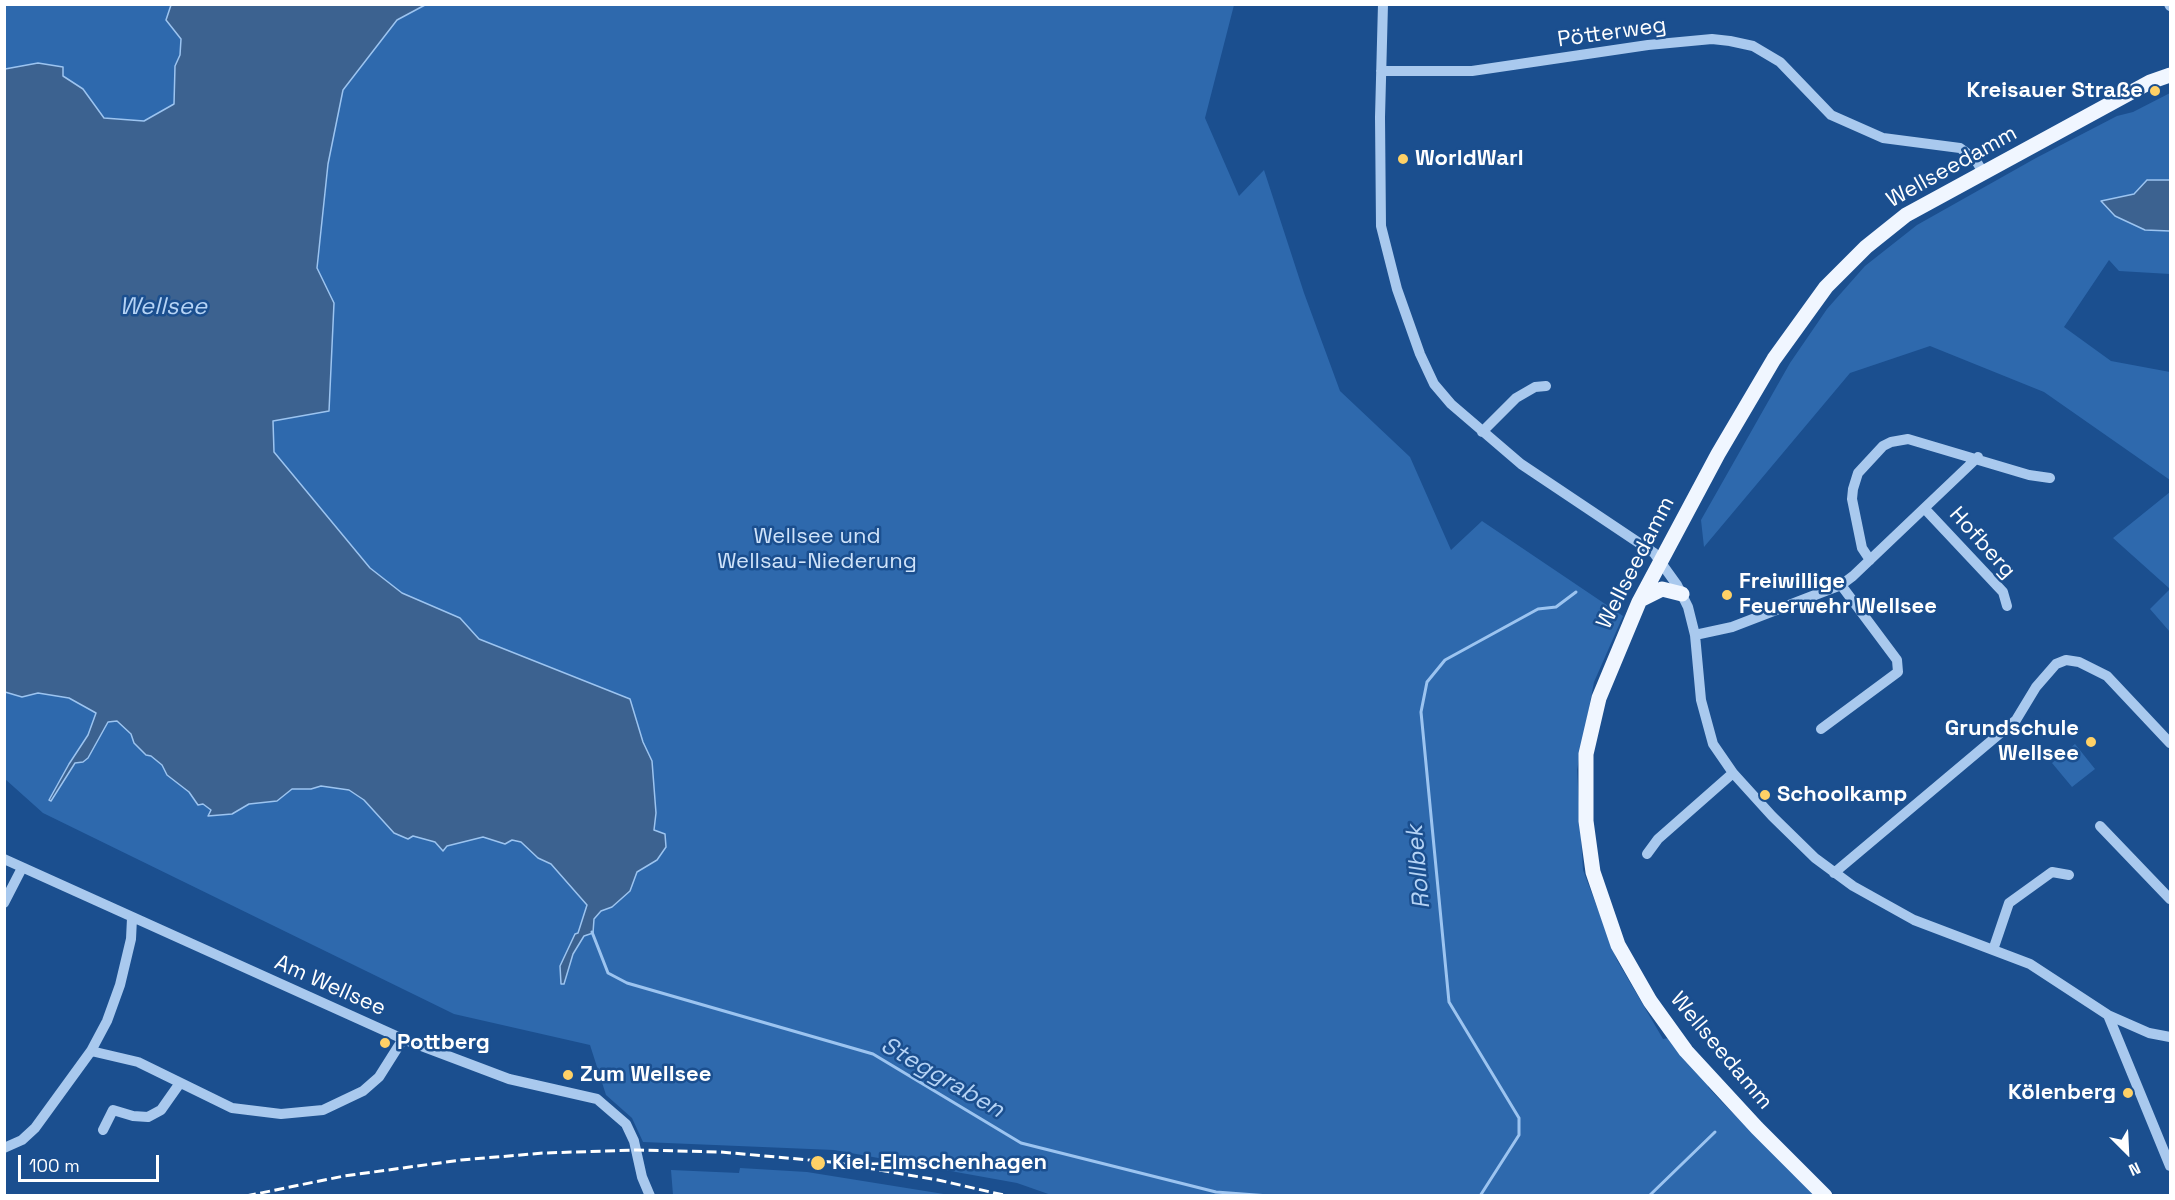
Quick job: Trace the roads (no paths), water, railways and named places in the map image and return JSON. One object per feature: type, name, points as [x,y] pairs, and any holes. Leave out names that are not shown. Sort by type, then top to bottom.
[{"type":"main road","name":"Wellseedamm","points":[[2150,82],[2170,64]]},
{"type":"main road","name":"Wellseedamm","points":[[1825,1196],[1724,1094],[1676,1038],[1629,966],[1600,897],[1586,821],[1586,754],[1603,683],[1660,561],[1757,386],[1815,299],[1866,247],[1906,215],[2150,82],[2170,75]]},
{"type":"main road","points":[[1639,602],[1651,592],[1662,590],[1682,594]]},
{"type":"street","points":[[1383,4],[1380,206],[1385,250],[1420,354],[1434,384],[1451,404],[1521,464],[1654,553],[1682,594],[1695,635],[1705,724],[1713,744],[1733,773],[1772,816],[1834,873],[1914,920],[2038,968],[2108,1015],[2150,1033],[2170,1037]]},
{"type":"street","name":"Pötterweg","points":[[1381,71],[1472,71],[1648,45],[1712,39],[1730,41],[1753,46],[1780,62],[1831,115],[1882,138],[1959,148],[1975,159],[1984,174]]},
{"type":"street","points":[[1482,432],[1516,398],[1536,387],[1546,386]]},
{"type":"street","points":[[1870,560],[1862,548],[1852,500],[1853,489],[1858,473],[1883,446],[1899,439],[1908,439],[1978,457],[2030,475],[2050,478]]},
{"type":"street","points":[[1695,635],[1732,627],[1841,585],[1925,509],[1978,457]]},
{"type":"street","name":"Hofberg","points":[[1925,509],[2003,592],[2007,606]]},
{"type":"street","points":[[1821,729],[1898,672],[1897,660],[1841,585]]},
{"type":"street","points":[[1834,873],[2016,720],[2036,687],[2056,664],[2066,660],[2079,662],[2107,676],[2170,743]]},
{"type":"street","points":[[1647,854],[1658,839],[1733,773]]},
{"type":"street","points":[[2100,826],[2170,899]]},
{"type":"street","name":"Am Wellsee","points":[[4,859],[403,1039],[509,1079],[597,1100],[620,1117],[634,1142],[642,1177],[650,1196]]},
{"type":"street","points":[[4,903],[22,868]]},
{"type":"street","points":[[1993,950],[2009,903],[2052,872],[2069,876]]},
{"type":"street","points":[[4,1148],[22,1140],[35,1128],[91,1051],[107,1021],[120,985],[132,939],[132,918]]},
{"type":"street","points":[[2108,1015],[2170,1166]]},
{"type":"street","points":[[91,1051],[138,1062],[232,1108],[256,1112],[305,1113],[323,1110],[363,1091],[379,1077],[403,1039]]},
{"type":"street","points":[[103,1131],[113,1110],[133,1116],[148,1117],[161,1110],[180,1083]]},
{"type":"water","name":"Wellsee","points":[[171,5],[425,5],[397,20],[343,90],[328,164],[317,268],[334,303],[329,411],[273,421],[274,452],[370,568],[402,593],[460,618],[479,639],[630,699],[643,742],[652,761],[656,813],[654,830],[665,834],[666,847],[657,860],[637,872],[630,891],[612,907],[601,911],[594,919],[593,933],[584,936],[573,954],[564,984],[561,984],[560,966],[575,934],[578,933],[587,905],[551,864],[538,858],[521,842],[512,840],[505,844],[483,837],[447,846],[443,851],[435,842],[413,836],[408,839],[394,833],[364,800],[349,790],[321,786],[311,789],[292,789],[277,801],[249,804],[232,814],[208,816],[211,810],[203,804],[198,805],[189,792],[167,775],[162,765],[151,756],[146,755],[134,743],[131,734],[117,721],[108,722],[88,758],[83,762],[75,763],[51,801],[49,800],[69,764],[88,735],[96,713],[69,698],[38,693],[22,697],[5,692],[5,69],[38,63],[63,67],[63,76],[83,89],[104,118],[144,121],[174,104],[175,66],[180,55],[181,39],[166,20]]},
{"type":"water","points":[[2147,180],[2170,180],[2170,231],[2145,230],[2115,216],[2101,201],[2134,194]]},
{"type":"waterway","name":"Rollbek","points":[[1480,1196],[1519,1135],[1519,1118],[1449,1002],[1421,712],[1427,682],[1445,660],[1538,609],[1556,607],[1576,592]]},
{"type":"waterway","name":"Steggraben","points":[[592,932],[608,973],[627,983],[873,1054],[1021,1143],[1216,1192],[1269,1196]]},
{"type":"waterway","points":[[1649,1196],[1715,1132]]},
{"type":"railway","points":[[246,1196],[344,1176],[461,1160],[544,1153],[637,1150],[721,1152],[831,1162],[938,1180],[1008,1196]]},
{"type":"place","name":"Kreisauer Straße","points":[[2155,91]]},
{"type":"place","name":"WorldWarI","points":[[1403,159]]},
{"type":"place","name":"Freiwillige Feuerwehr Wellsee","points":[[1727,595]]},
{"type":"place","name":"Grundschule Wellsee","points":[[2091,742]]},
{"type":"place","name":"Schoolkamp","points":[[1765,795]]},
{"type":"place","name":"Pottberg","points":[[385,1043]]},
{"type":"place","name":"Zum Wellsee","points":[[568,1075]]},
{"type":"place","name":"Kölenberg","points":[[2128,1093]]},
{"type":"place","name":"Kiel-Elmschenhagen","points":[[818,1163]]},
{"type":"park label","name":"Wellsee und Wellsau-Niederung","points":[[817,550]]}]
